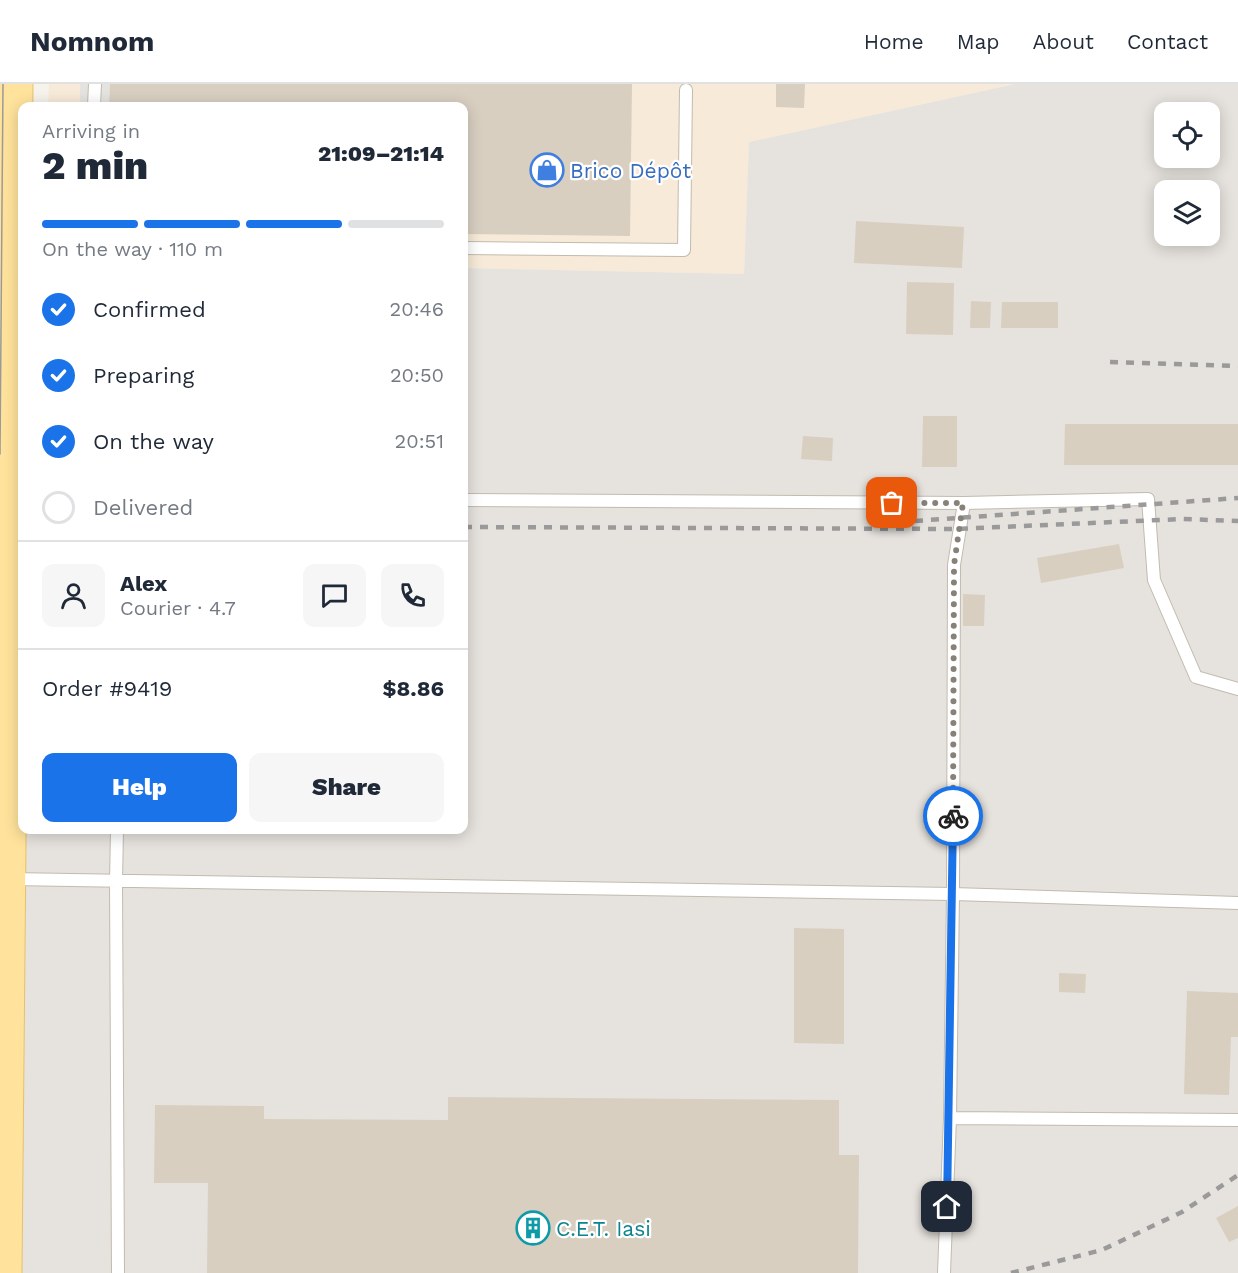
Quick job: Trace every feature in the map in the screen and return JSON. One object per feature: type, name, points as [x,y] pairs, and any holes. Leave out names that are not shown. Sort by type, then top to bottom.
[{"type":"main road","points":[[5,1273],[4,879],[7,374],[16,84]]},
{"type":"lane","points":[[94,84],[94,102]]},
{"type":"lane","points":[[468,248],[684,250],[686,90]]},
{"type":"lane","points":[[468,500],[963,503],[1148,499],[1154,580],[1196,677],[1238,689]]},
{"type":"lane","points":[[944,1273],[950,1118],[954,565],[963,503]]},
{"type":"lane","points":[[117,834],[118,1273]]},
{"type":"lane","points":[[4,879],[953,894],[1238,903]]},
{"type":"lane","points":[[950,1118],[1238,1120]]},
{"type":"shaded area","points":[[49,84],[1015,84],[749,142],[744,274],[468,268],[468,102],[48,102]]},
{"type":"shaded area","points":[[80,84],[110,84],[109,102],[80,102]]},
{"type":"shaded area","points":[[1015,84],[1238,84],[1238,1273],[0,1273],[22,834],[468,834],[468,268],[744,274],[749,142]]},
{"type":"building","name":"Brico Dépôt","points":[[110,84],[632,84],[630,236],[468,234],[468,102],[109,102]]},
{"type":"building","points":[[776,84],[805,84],[804,108],[776,107]]},
{"type":"building","points":[[856,221],[964,227],[962,268],[854,263]]},
{"type":"building","points":[[907,282],[954,283],[953,335],[906,334]]},
{"type":"building","points":[[971,301],[991,302],[990,328],[970,328]]},
{"type":"building","points":[[1002,302],[1058,302],[1058,328],[1001,328]]},
{"type":"building","points":[[923,416],[957,416],[957,467],[922,467]]},
{"type":"building","points":[[1065,424],[1238,424],[1238,465],[1064,465]]},
{"type":"building","points":[[803,436],[833,438],[832,461],[801,459]]},
{"type":"building","points":[[1119,544],[1124,568],[1041,583],[1037,558]]},
{"type":"building","points":[[963,594],[985,595],[984,626],[963,626]]},
{"type":"building","points":[[794,928],[844,929],[844,1044],[794,1043]]},
{"type":"building","points":[[1059,973],[1086,974],[1085,993],[1059,992]]},
{"type":"building","points":[[1187,991],[1238,993],[1238,1037],[1231,1037],[1229,1095],[1184,1094]]},
{"type":"building","name":"C.E.T. Iasi","points":[[448,1097],[839,1100],[839,1155],[859,1155],[858,1273],[207,1273],[208,1183],[154,1183],[155,1105],[264,1106],[264,1119],[448,1120]]},
{"type":"building","points":[[1238,1206],[1238,1238],[1229,1242],[1216,1218]]},
{"type":"tram line","points":[[0,454],[3,84]]},
{"type":"railway","points":[[1110,362],[1238,366]]},
{"type":"railway","points":[[915,521],[1238,498]]},
{"type":"railway","points":[[468,527],[954,529],[1183,519],[1238,521]]},
{"type":"railway","points":[[1011,1273],[1102,1250],[1182,1212],[1238,1175]]},
{"type":"way so far","points":[[892,503],[963,503],[954,565],[953,816]]},
{"type":"place","name":"Brico Dépôt","points":[[547,170]]},
{"type":"place","name":"C.E.T. Iasi","points":[[533,1228]]},
{"type":"route","points":[[947,1207],[953,816]]}]
